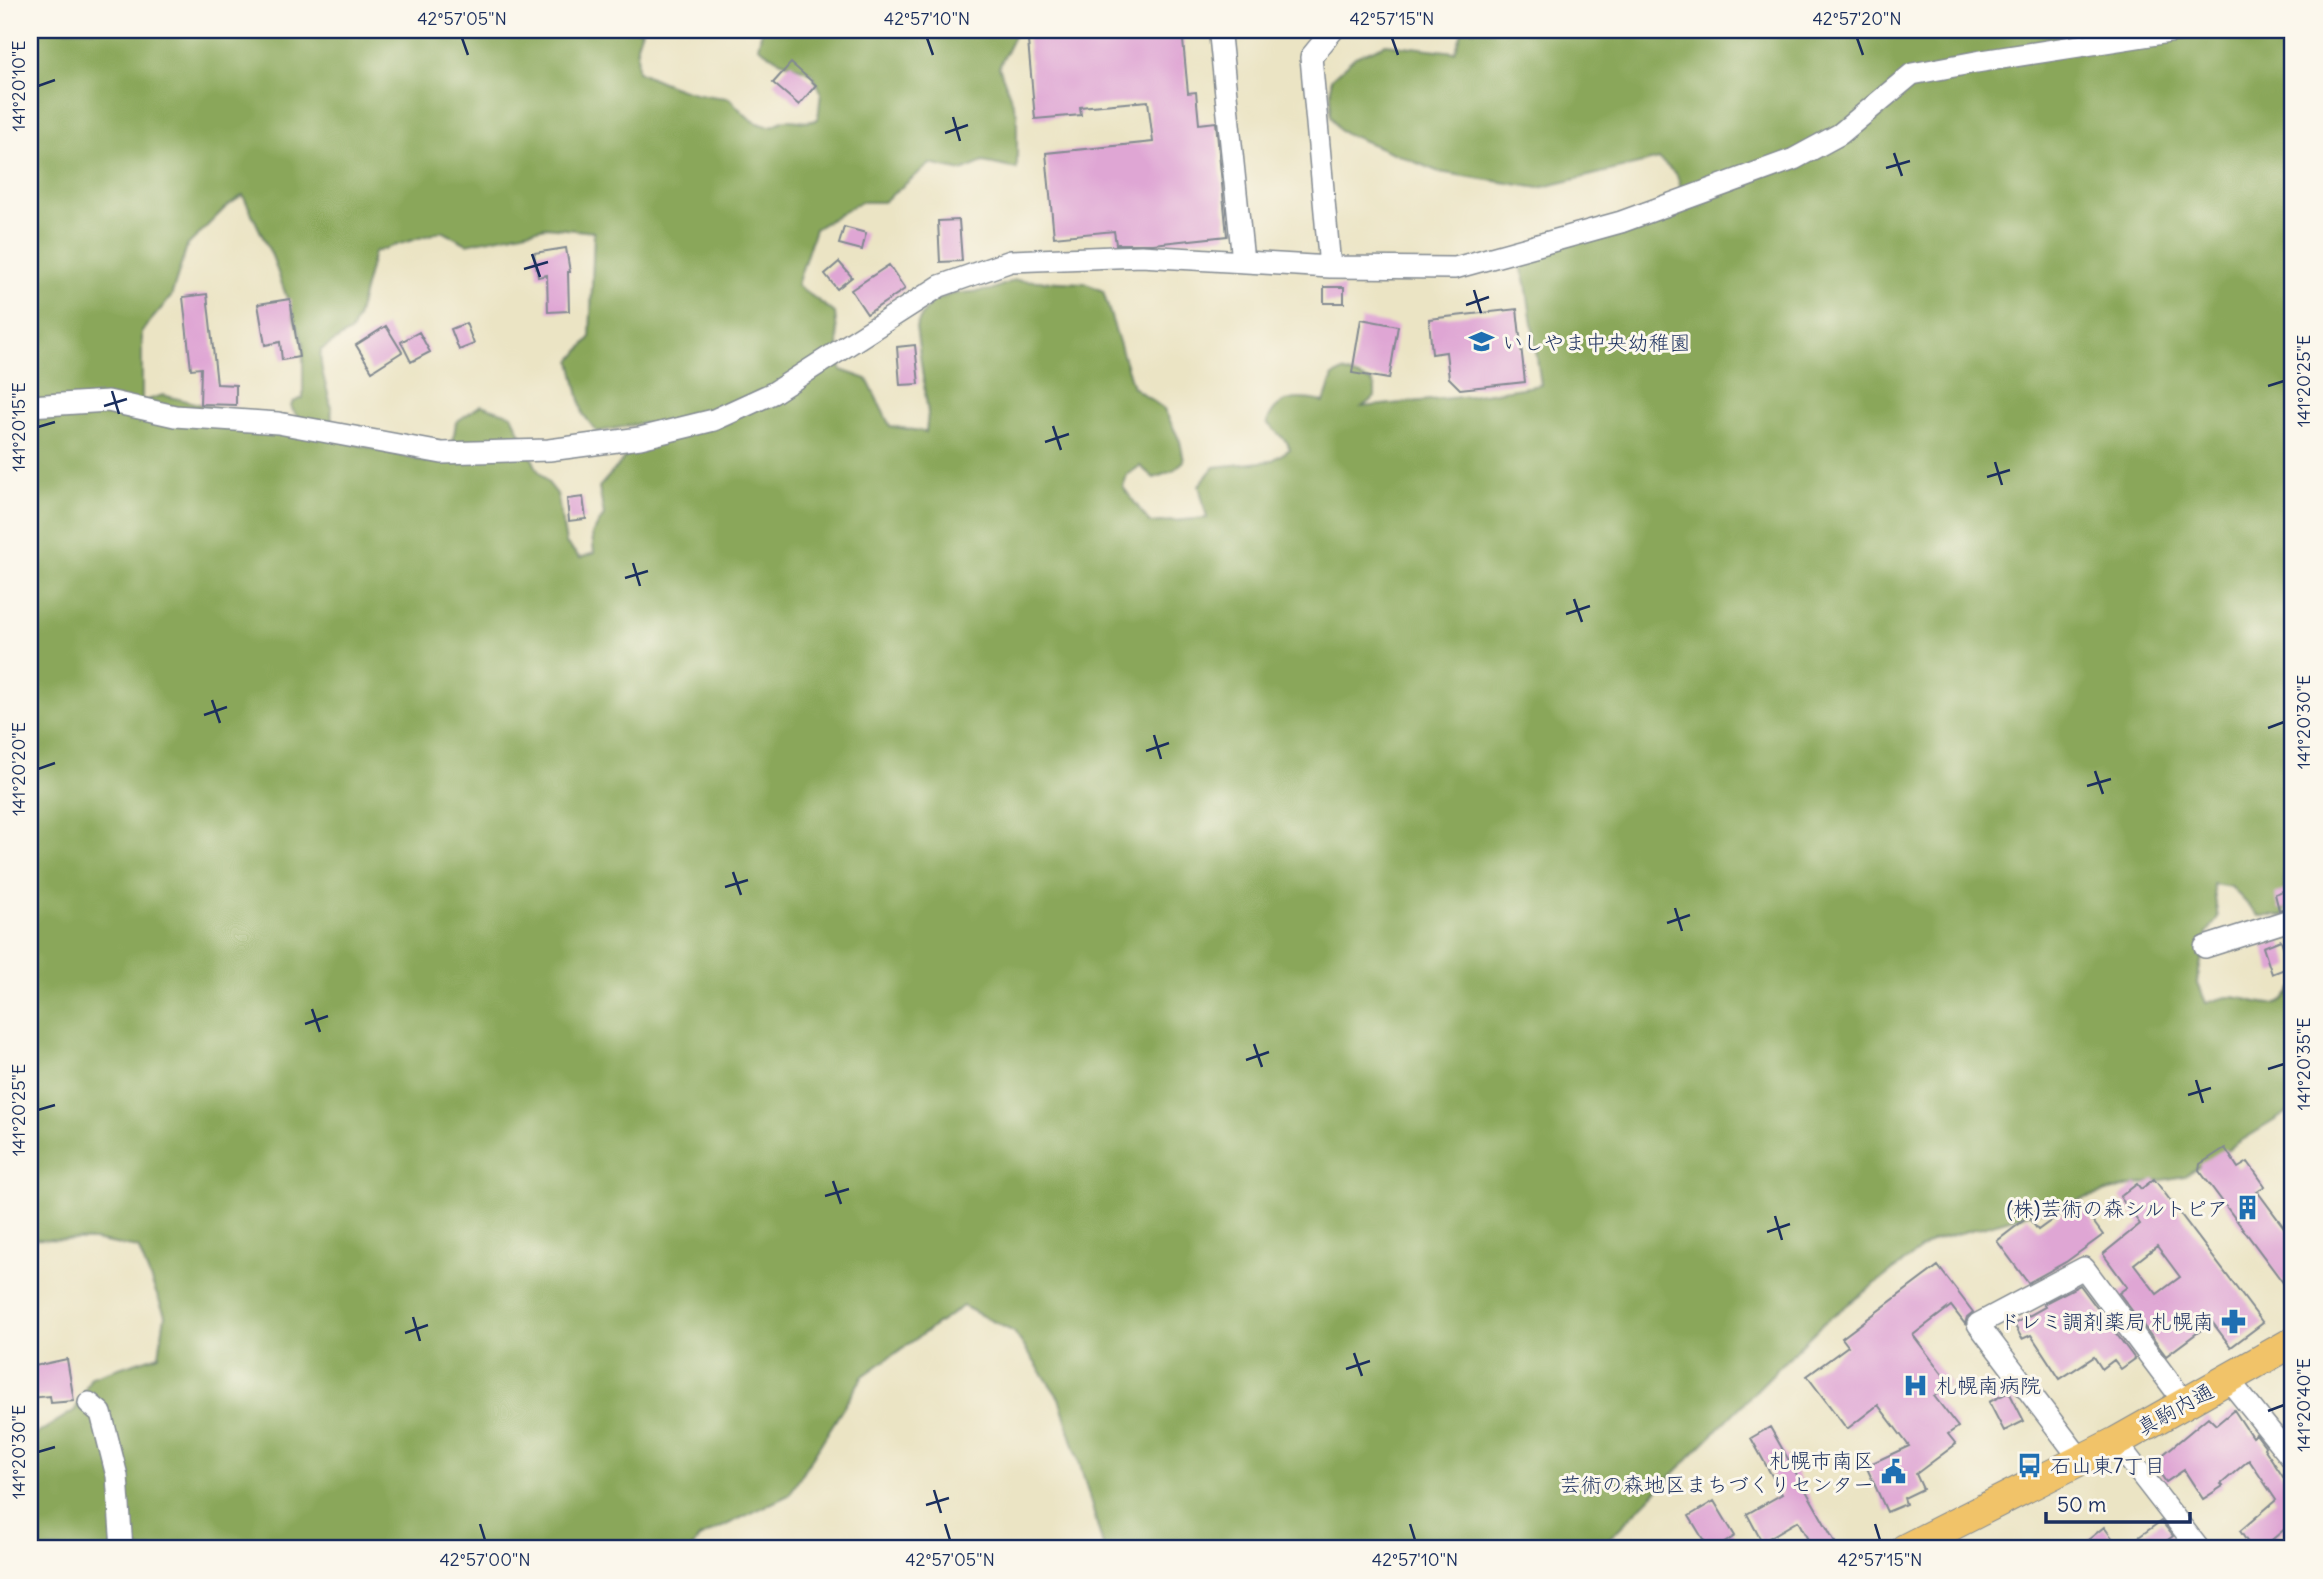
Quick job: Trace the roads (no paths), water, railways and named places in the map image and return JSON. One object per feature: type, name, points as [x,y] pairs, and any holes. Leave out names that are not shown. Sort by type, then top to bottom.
[{"type":"highway","name":"真駒内通","points":[[1913,1548],[2116,1442],[2293,1342]]},
{"type":"street","points":[[1330,267],[1311,57],[1333,30]]},
{"type":"street","points":[[30,406],[108,401],[175,416],[278,423],[442,453],[549,450],[640,438],[714,420],[773,393],[940,286],[1012,261],[1141,256],[1330,267],[1455,268],[1621,222],[1794,159],[1840,134],[1912,74],[2182,30]]},
{"type":"street","points":[[1220,36],[1243,261]]},
{"type":"street","points":[[2205,947],[2293,919]]},
{"type":"street","points":[[2081,1460],[1978,1324],[2084,1268],[2185,1403]]},
{"type":"street","points":[[2228,1379],[2293,1460]]},
{"type":"street","points":[[89,1403],[101,1413],[117,1476],[122,1549]]},
{"type":"street","points":[[2116,1442],[2199,1549]]},
{"type":"place","name":"いしやま中央幼稚園","points":[[1482,342]]},
{"type":"place","name":"(株)芸術の森シルトピア","points":[[2248,1208]]},
{"type":"place","name":"ドレミ調剤薬局 札幌南","points":[[2234,1321]]},
{"type":"place","name":"札幌南病院","points":[[1916,1385]]},
{"type":"place","name":"石山東7丁目","points":[[2030,1465]]},
{"type":"place","name":"札幌市南区 芸術の森地区まちづくりセンター","points":[[1894,1472]]}]
